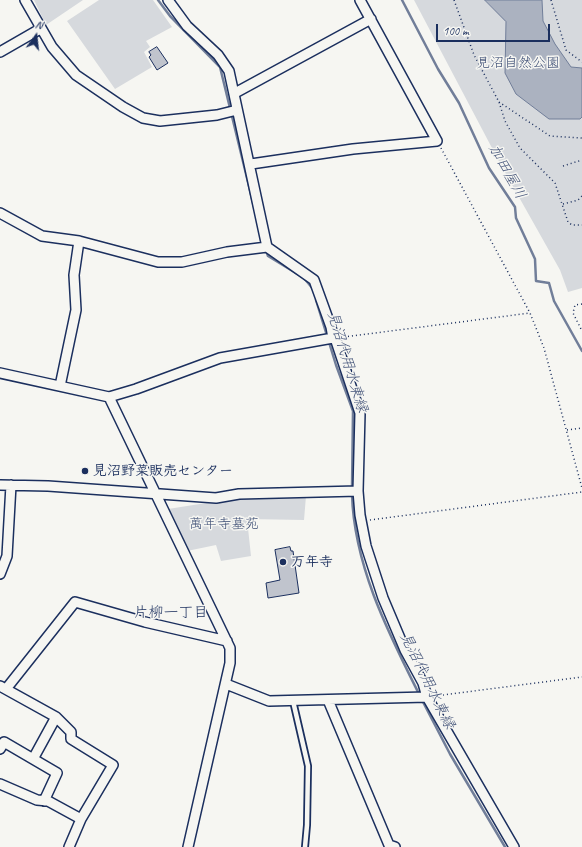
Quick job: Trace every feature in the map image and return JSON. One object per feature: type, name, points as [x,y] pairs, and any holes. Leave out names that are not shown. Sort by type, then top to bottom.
[{"type":"street","points":[[25,0],[40,29],[52,47],[76,74],[143,118],[160,122],[217,115],[237,110]]},
{"type":"street","points":[[168,0],[187,26],[218,55],[229,71],[235,93],[237,110],[267,247]]},
{"type":"street","points":[[250,164],[353,149],[437,141],[360,0]]},
{"type":"street","points":[[235,93],[371,19]]},
{"type":"street","points":[[0,52],[40,29]]},
{"type":"street","points":[[0,213],[42,236],[79,241],[158,262],[182,262],[228,252],[267,247],[314,280],[334,338],[220,358],[136,389],[109,397],[0,373]]},
{"type":"street","points":[[60,386],[76,310],[74,275],[79,241]]},
{"type":"street","points":[[335,338],[360,413],[358,491],[361,521],[366,546],[383,598],[405,650],[423,683],[427,697],[514,847]]},
{"type":"street","points":[[109,397],[230,648],[230,663],[226,684],[188,847]]},
{"type":"street","points":[[0,485],[155,493],[216,498],[239,494],[358,491]]},
{"type":"street","points":[[0,574],[7,556],[11,485]]},
{"type":"street","points":[[70,847],[81,819],[113,765],[71,739],[72,732],[56,717],[3,688],[75,602],[145,622],[227,641]]},
{"type":"street","points":[[226,684],[269,701],[292,699],[328,700],[427,697]]},
{"type":"street","points":[[328,700],[389,845],[395,847]]},
{"type":"street","points":[[33,760],[56,717]]},
{"type":"street","points":[[0,749],[4,742],[56,773],[44,801]]},
{"type":"street","points":[[0,784],[37,800],[48,801],[81,819]]},
{"type":"lane","points":[[292,699],[308,766],[305,847]]},
{"type":"path","points":[[454,0],[474,55],[500,102],[505,122],[520,148],[555,183],[568,222],[572,225],[582,225]]},
{"type":"path","points":[[551,0],[566,50],[582,62]]},
{"type":"path","points":[[500,102],[550,136],[582,138]]},
{"type":"path","points":[[437,141],[530,313],[544,348],[582,488]]},
{"type":"path","points":[[563,166],[582,160]]},
{"type":"path","points":[[563,204],[578,200],[582,196]]},
{"type":"path","points":[[582,304],[575,306],[572,313],[582,330]]},
{"type":"path","points":[[335,338],[530,313]]},
{"type":"path","points":[[567,430],[582,428]]},
{"type":"path","points":[[361,521],[582,492]]},
{"type":"path","points":[[427,697],[582,677]]},
{"type":"green space","points":[[34,0],[83,0],[46,25]]},
{"type":"green space","points":[[99,0],[153,0],[172,27],[146,41],[150,47],[144,52],[152,67],[115,89],[67,21]]},
{"type":"green space","name":"見沼自然公園","points":[[414,0],[582,0],[582,288],[568,292],[560,270],[502,167]]},
{"type":"green space","name":"萬年寺墓苑","points":[[306,496],[304,520],[247,519],[251,556],[221,561],[216,545],[187,551],[168,509],[244,497]]},
{"type":"shaded area","points":[[485,0],[542,0],[543,21],[555,44],[571,67],[582,68],[582,117],[580,119],[549,119],[516,94],[505,73],[506,22]]},
{"type":"building","points":[[157,47],[168,63],[157,70],[149,57],[151,55],[149,52]]},
{"type":"building","points":[[290,547],[291,551],[293,551],[299,593],[268,598],[266,583],[280,580],[275,550]]},
{"type":"waterway","name":"見沼代用水東縁","points":[[158,0],[170,16],[220,67],[255,211]]},
{"type":"waterway","name":"加田屋川","points":[[402,0],[438,69],[459,103],[489,168],[515,207],[516,218],[535,259],[536,281],[549,283],[554,301],[582,351]]},
{"type":"waterway","name":"見沼代用水東縁","points":[[266,250],[268,256],[304,278],[313,289]]},
{"type":"waterway","name":"見沼代用水東縁","points":[[316,300],[336,365],[353,411],[352,489]]},
{"type":"waterway","name":"見沼代用水東縁","points":[[352,494],[354,521],[366,573],[385,623],[420,696]]},
{"type":"waterway","name":"見沼代用水東縁","points":[[422,700],[450,754],[505,847]]},
{"type":"place","name":"見沼野菜販売センター","points":[[85,471]]},
{"type":"place","name":"万年寺","points":[[283,562]]},
{"type":"district","name":"片柳一丁目","points":[[171,613]]}]
